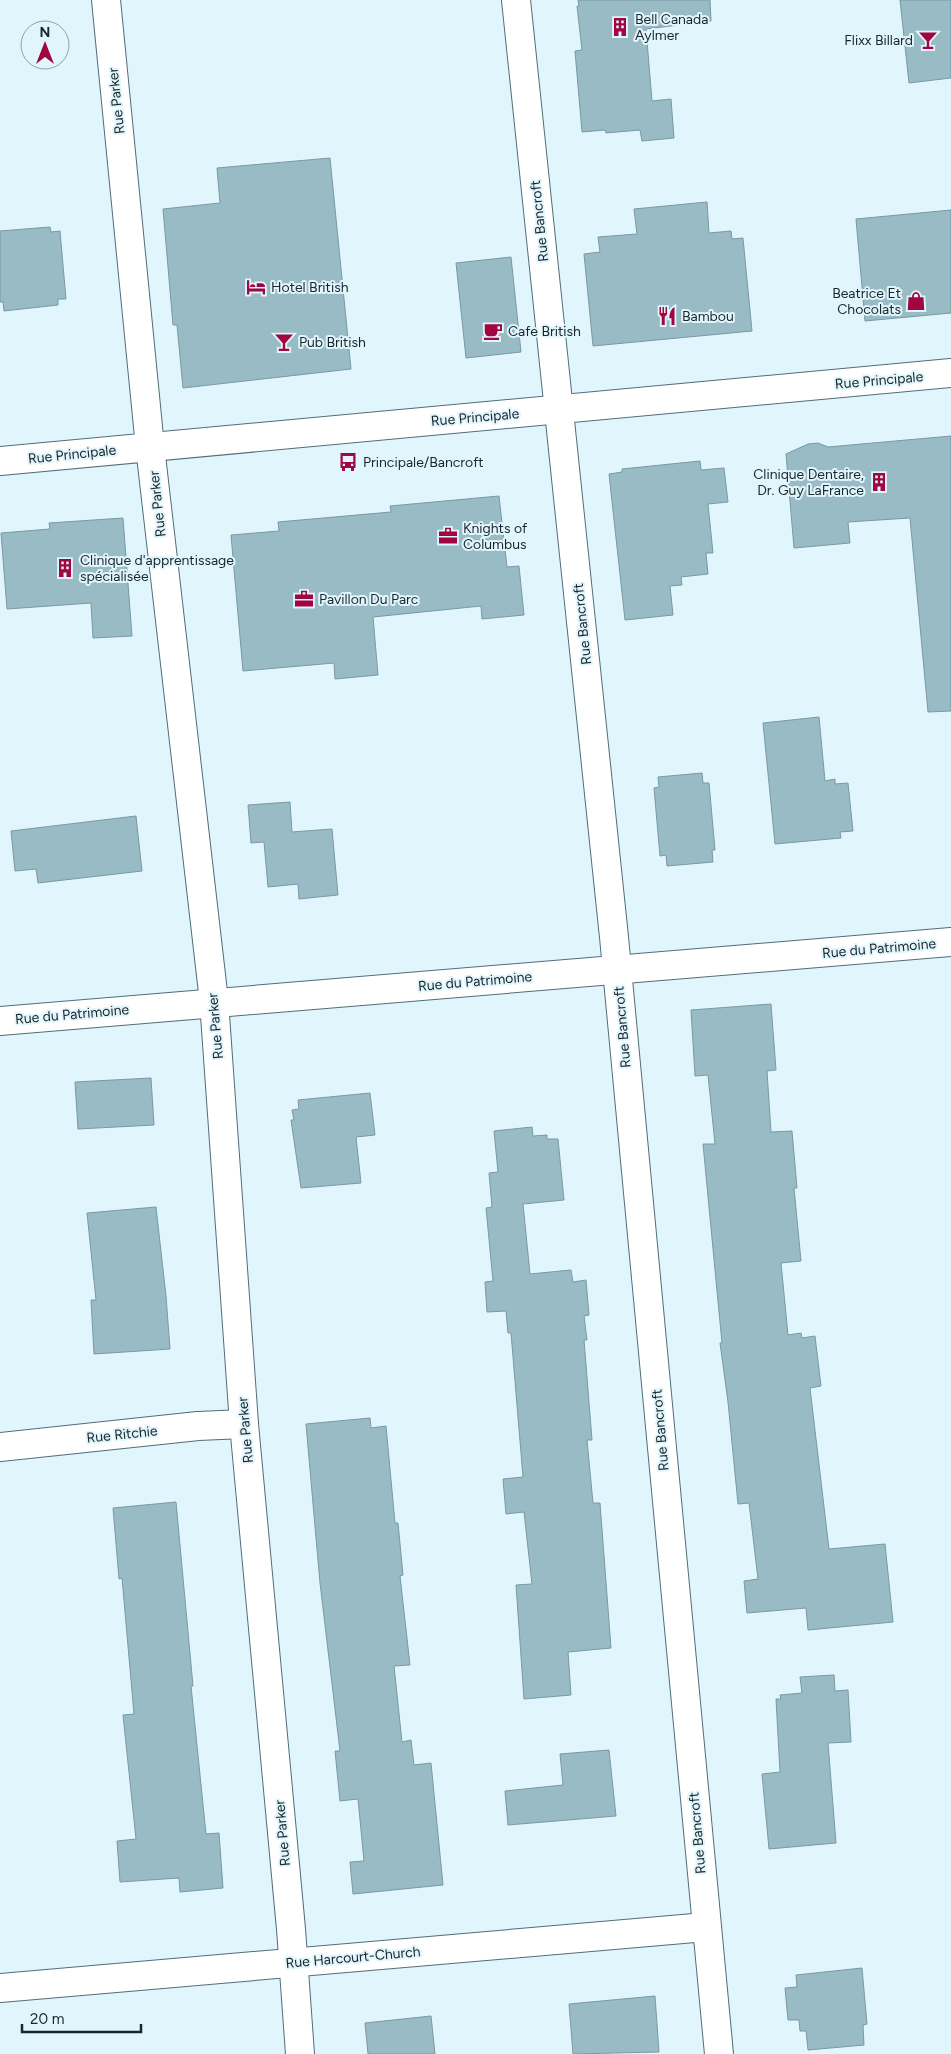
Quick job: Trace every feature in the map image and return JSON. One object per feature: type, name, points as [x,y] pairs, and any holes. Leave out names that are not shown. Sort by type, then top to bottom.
[{"type":"street","name":"Rue Parker","points":[[106,0],[150,447],[214,1001],[244,1424],[291,1929],[300,2054]]},
{"type":"street","name":"Rue Bancroft","points":[[516,0],[617,969],[719,2054]]},
{"type":"street","name":"Rue Principale","points":[[0,461],[951,373]]},
{"type":"street","name":"Rue du Patrimoine","points":[[0,1021],[214,1001],[951,942]]},
{"type":"street","name":"Rue Ritchie","points":[[0,1447],[198,1426],[244,1424]]},
{"type":"street","name":"Rue Harcourt-Church","points":[[0,1988],[706,1927]]},
{"type":"building","points":[[578,0],[710,0],[711,21],[646,29],[652,101],[671,99],[674,138],[642,141],[640,130],[606,133],[605,130],[582,132],[575,51],[582,50]]},
{"type":"building","name":"Flixx Billard","points":[[900,0],[951,0],[951,78],[909,83]]},
{"type":"building","name":"Hotel British","points":[[330,158],[351,369],[183,388],[177,325],[173,325],[163,209],[220,203],[217,168]]},
{"type":"building","points":[[707,202],[709,233],[731,231],[732,239],[743,238],[752,331],[593,346],[584,254],[600,252],[598,237],[637,234],[634,209]]},
{"type":"building","points":[[951,210],[951,313],[865,321],[856,219]]},
{"type":"building","points":[[50,227],[51,232],[60,231],[66,299],[58,299],[58,305],[4,311],[3,302],[0,302],[0,231]]},
{"type":"building","points":[[511,257],[521,352],[466,358],[456,263]]},
{"type":"building","points":[[951,436],[951,711],[928,712],[910,518],[848,522],[850,543],[794,548],[786,454],[808,444],[818,443],[828,447]]},
{"type":"building","points":[[700,461],[701,470],[724,468],[728,502],[708,504],[713,553],[706,553],[708,574],[681,577],[682,585],[670,586],[673,615],[625,620],[609,474],[622,472],[622,469]]},
{"type":"building","points":[[499,496],[507,567],[519,566],[524,615],[482,619],[481,606],[373,617],[378,675],[335,679],[334,663],[243,671],[231,535],[279,531],[278,522],[391,512],[390,506]]},
{"type":"building","name":"Clinique d'apprentissage spécialisée","points":[[123,518],[132,636],[93,638],[91,603],[7,609],[1,533],[50,529],[49,523]]},
{"type":"building","points":[[819,717],[825,781],[835,779],[835,784],[848,783],[853,831],[840,832],[841,838],[775,844],[763,723]]},
{"type":"building","points":[[702,773],[703,783],[709,783],[715,850],[712,850],[713,862],[667,866],[666,855],[660,856],[654,788],[659,787],[658,777]]},
{"type":"building","points":[[290,802],[292,832],[332,829],[338,895],[299,899],[298,884],[268,887],[264,842],[251,843],[248,805]]},
{"type":"building","points":[[136,816],[142,871],[38,883],[36,869],[15,871],[11,831]]},
{"type":"building","points":[[771,1004],[776,1070],[767,1071],[771,1132],[792,1131],[797,1188],[794,1188],[801,1261],[781,1263],[788,1335],[801,1333],[802,1338],[815,1336],[821,1386],[810,1388],[829,1549],[885,1544],[893,1622],[808,1630],[806,1608],[747,1613],[744,1581],[758,1579],[749,1503],[738,1504],[720,1343],[722,1343],[703,1144],[715,1144],[708,1075],[695,1076],[691,1010]]},
{"type":"building","points":[[151,1078],[154,1125],[78,1129],[75,1082]]},
{"type":"building","points":[[370,1093],[375,1135],[356,1137],[361,1183],[301,1188],[291,1120],[294,1120],[292,1110],[299,1109],[298,1100]]},
{"type":"building","points":[[532,1127],[533,1136],[547,1135],[547,1139],[558,1139],[564,1200],[523,1204],[530,1274],[571,1270],[573,1282],[586,1280],[589,1315],[584,1316],[587,1340],[584,1340],[592,1440],[587,1440],[593,1503],[600,1503],[611,1648],[568,1652],[571,1695],[524,1699],[516,1585],[532,1584],[524,1512],[506,1514],[503,1479],[523,1477],[511,1333],[508,1333],[506,1311],[487,1312],[485,1282],[493,1281],[486,1208],[492,1207],[489,1173],[498,1172],[494,1131]]},
{"type":"building","points":[[156,1207],[170,1349],[94,1354],[91,1300],[96,1300],[87,1213]]},
{"type":"building","points":[[370,1418],[371,1428],[386,1426],[395,1523],[398,1523],[403,1575],[400,1576],[410,1665],[394,1666],[402,1742],[411,1740],[414,1765],[431,1763],[443,1885],[353,1894],[350,1862],[364,1861],[358,1799],[340,1801],[335,1751],[340,1751],[320,1583],[306,1424]]},
{"type":"building","points":[[176,1502],[193,1686],[191,1686],[206,1834],[219,1833],[223,1888],[180,1892],[179,1878],[120,1882],[117,1841],[136,1839],[123,1715],[134,1714],[122,1578],[119,1579],[113,1508]]},
{"type":"building","points":[[834,1675],[835,1691],[848,1690],[851,1742],[828,1743],[836,1843],[769,1849],[762,1774],[780,1772],[776,1699],[781,1699],[780,1695],[802,1693],[800,1677]]},
{"type":"building","points":[[609,1750],[616,1816],[508,1825],[505,1791],[563,1785],[560,1754]]},
{"type":"building","points":[[862,1968],[867,2024],[863,2025],[864,2045],[808,2050],[806,2031],[800,2031],[799,2020],[788,2020],[785,1988],[797,1987],[796,1975]]},
{"type":"building","points":[[655,1996],[659,2052],[573,2054],[569,2004]]},
{"type":"building","points":[[431,2016],[435,2054],[368,2054],[365,2023]]},
{"type":"place","name":"Bell Canada Aylmer","points":[[620,27]]},
{"type":"place","name":"Flixx Billard","points":[[928,40]]},
{"type":"place","name":"Hotel British","points":[[256,287]]},
{"type":"place","name":"Beatrice Et Chocolats","points":[[916,301]]},
{"type":"place","name":"Bambou","points":[[667,316]]},
{"type":"place","name":"Cafe British","points":[[493,331]]},
{"type":"place","name":"Pub British","points":[[284,342]]},
{"type":"place","name":"Principale/Bancroft","points":[[348,462]]},
{"type":"place","name":"Clinique Dentaire, Dr. Guy LaFrance","points":[[879,482]]},
{"type":"place","name":"Knights of Columbus","points":[[448,536]]},
{"type":"place","name":"Clinique d'apprentissage spécialisée","points":[[65,568]]},
{"type":"place","name":"Pavillon Du Parc","points":[[304,599]]}]
